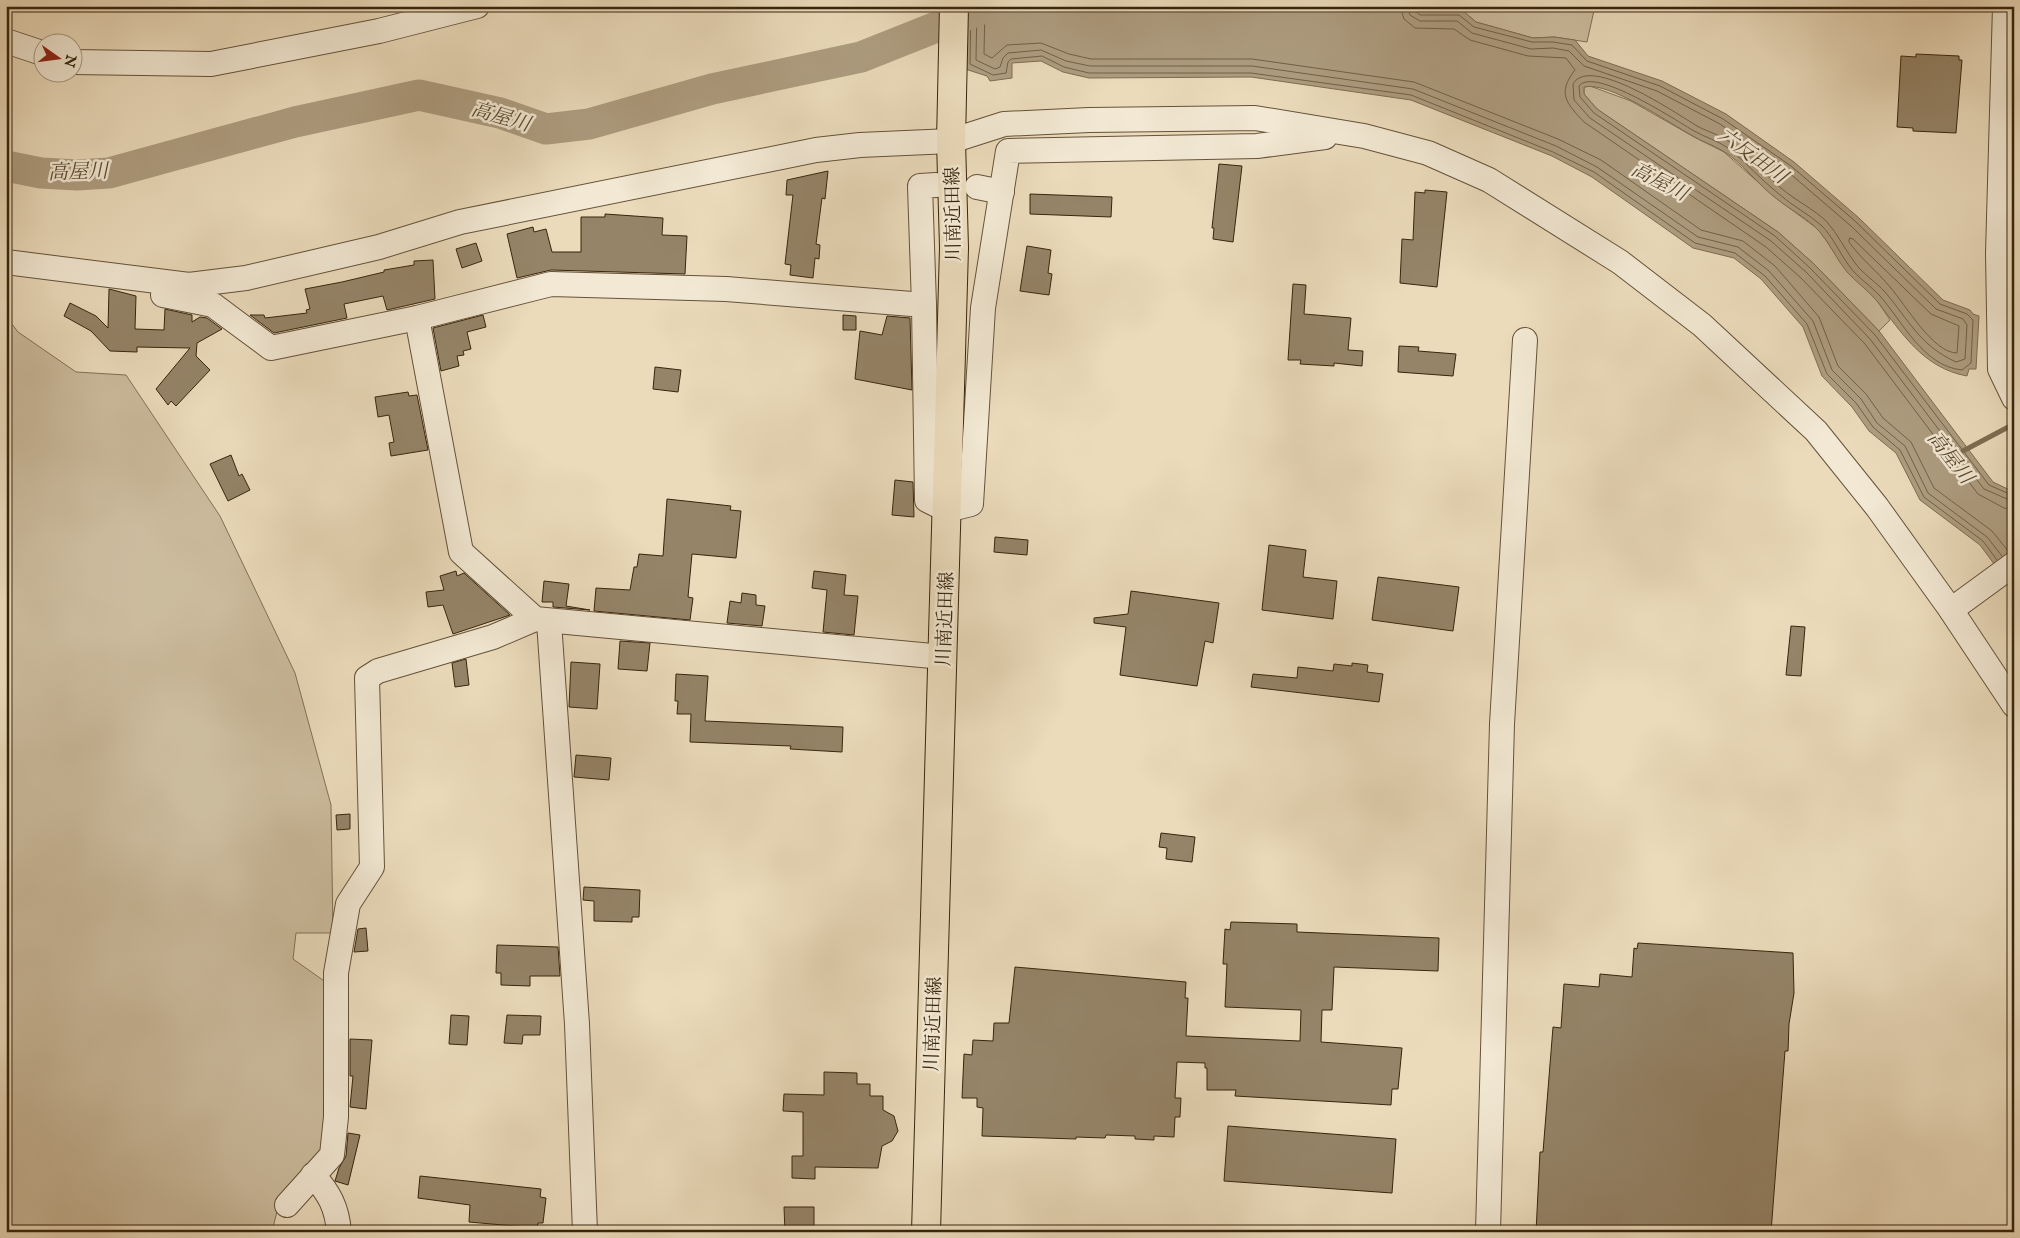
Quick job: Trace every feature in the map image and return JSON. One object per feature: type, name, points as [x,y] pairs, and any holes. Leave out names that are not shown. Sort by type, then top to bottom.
[{"type":"main road","name":"川南近田線","points":[[926,1232],[954,248],[951,130],[954,6]]},
{"type":"street","points":[[82,62],[211,64],[379,30],[477,6]]},
{"type":"street","points":[[2005,6],[1998,253],[2000,369],[2014,398]]},
{"type":"street","points":[[6,41],[32,50]]},
{"type":"street","points":[[6,262],[189,285],[246,278],[379,246],[460,222],[806,152],[1004,124],[1119,119],[1256,118],[1364,136],[1428,153],[1489,180],[1620,262],[1702,325],[1816,431],[1956,606],[2014,705]]},
{"type":"street","points":[[936,184],[920,186],[927,500],[947,510],[971,504],[983,308],[1008,151],[1257,146],[1329,137],[1358,143],[1364,136]]},
{"type":"street","points":[[977,187],[1002,192]]},
{"type":"street","points":[[130,279],[130,288],[213,305],[271,348],[417,318],[551,284],[726,289],[924,305]]},
{"type":"street","points":[[417,318],[461,552],[542,621],[577,1024],[585,1232]]},
{"type":"street","points":[[1488,1232],[1502,724],[1525,340]]},
{"type":"street","points":[[1956,606],[2014,564]]},
{"type":"street","points":[[287,1204],[332,1156],[336,1117],[336,973],[348,904],[372,867],[367,678],[378,671],[542,621],[943,657]]},
{"type":"street","points":[[313,1175],[329,1193],[338,1219],[339,1232]]},
{"type":"shaded area","points":[[1415,6],[1595,6],[1587,42],[1554,37],[1533,38],[1476,22],[1462,10],[1422,10]]},
{"type":"shaded area","points":[[1590,86],[1631,101],[1724,152],[1776,198],[1819,230],[1847,271],[1876,299],[1890,320],[1879,331],[1814,264],[1778,232],[1597,109],[1584,94],[1584,87]]},
{"type":"shaded area","points":[[6,316],[18,332],[76,372],[126,375],[220,516],[295,673],[331,805],[333,933],[296,933],[293,959],[337,990],[333,1142],[279,1203],[272,1232],[6,1232]]},
{"type":"water","name":"六反田川","points":[[966,6],[1415,6],[1422,10],[1462,10],[1476,22],[1533,38],[1554,37],[1575,40],[1588,56],[1662,81],[1726,114],[1794,162],[1859,218],[1943,300],[1970,310],[1973,314],[1979,316],[1976,369],[1969,369],[1967,376],[1952,372],[1938,365],[1915,348],[1873,297],[1847,272],[1815,226],[1782,203],[1730,156],[1623,96],[1595,87],[1584,87],[1584,94],[1597,109],[1778,232],[1814,264],[1879,331],[1993,482],[2014,492],[2014,595],[2009,584],[1980,545],[1920,500],[1896,453],[1869,431],[1852,407],[1822,376],[1803,327],[1761,279],[1734,258],[1693,248],[1592,177],[1552,156],[1411,100],[1251,77],[1089,78],[1063,72],[1041,61],[1012,63],[1012,78],[990,81],[987,76],[965,69]]},
{"type":"building","points":[[1916,54],[1959,56],[1959,60],[1962,60],[1956,133],[1913,131],[1913,128],[1897,127],[1901,56],[1916,57]]},
{"type":"building","points":[[1219,164],[1242,166],[1233,242],[1213,239],[1214,228],[1212,228]]},
{"type":"building","points":[[828,171],[825,199],[822,198],[816,244],[820,245],[819,259],[815,258],[813,278],[790,275],[791,265],[785,264],[793,195],[786,195],[787,180]]},
{"type":"building","points":[[1425,190],[1447,192],[1437,287],[1400,283],[1402,239],[1413,240],[1415,192],[1425,193]]},
{"type":"building","points":[[1030,194],[1112,197],[1111,217],[1030,214]]},
{"type":"building","points":[[605,214],[663,218],[662,235],[687,236],[685,274],[551,270],[517,278],[507,234],[533,227],[534,232],[546,229],[552,252],[581,252],[581,217],[605,217]]},
{"type":"building","points":[[476,243],[482,261],[462,268],[456,249]]},
{"type":"building","points":[[1027,246],[1051,250],[1048,273],[1052,274],[1049,295],[1020,291]]},
{"type":"building","points":[[433,260],[435,299],[387,310],[383,296],[344,304],[347,318],[274,333],[250,315],[264,315],[265,318],[307,313],[306,310],[310,309],[305,289],[384,272],[384,270],[414,265],[414,261]]},
{"type":"building","points":[[1293,284],[1306,285],[1304,314],[1351,318],[1348,350],[1363,351],[1362,366],[1334,363],[1334,366],[1300,364],[1301,360],[1288,360]]},
{"type":"building","points":[[109,289],[136,296],[135,329],[164,330],[165,309],[192,315],[192,322],[200,317],[207,318],[222,329],[197,343],[196,356],[210,370],[176,406],[171,401],[168,405],[156,389],[190,348],[137,347],[137,352],[110,351],[91,331],[64,316],[70,303],[96,316],[108,328]]},
{"type":"building","points":[[483,315],[486,327],[467,332],[471,349],[463,351],[464,355],[457,356],[459,366],[441,371],[433,328]]},
{"type":"building","points":[[843,315],[856,316],[856,330],[843,330]]},
{"type":"building","points":[[887,316],[910,318],[912,390],[855,379],[860,331],[882,335]]},
{"type":"building","points":[[1399,346],[1419,347],[1418,351],[1456,354],[1453,376],[1398,372]]},
{"type":"building","points":[[655,367],[681,370],[678,392],[653,389]]},
{"type":"building","points":[[408,392],[409,396],[417,395],[428,450],[391,456],[389,443],[394,442],[389,415],[378,417],[375,397]]},
{"type":"building","points":[[231,455],[239,476],[242,474],[250,490],[228,501],[210,464]]},
{"type":"building","points":[[895,480],[913,482],[914,517],[892,515]]},
{"type":"building","points":[[667,499],[731,506],[730,510],[741,511],[736,558],[692,554],[688,597],[693,598],[690,620],[594,611],[596,588],[630,590],[634,567],[637,567],[639,554],[663,556]]},
{"type":"building","points":[[995,537],[1028,540],[1027,555],[994,552]]},
{"type":"building","points":[[1269,545],[1306,550],[1303,577],[1337,581],[1333,619],[1262,610]]},
{"type":"building","points":[[456,571],[457,576],[464,573],[510,615],[453,634],[443,605],[428,607],[426,592],[444,590],[440,576]]},
{"type":"building","points":[[814,571],[846,575],[844,595],[858,596],[854,635],[823,632],[827,590],[812,588]]},
{"type":"building","points":[[1378,577],[1459,587],[1453,631],[1372,620]]},
{"type":"building","points":[[544,581],[569,584],[566,606],[590,610],[553,607],[553,602],[542,602]]},
{"type":"building","points":[[1131,591],[1219,603],[1213,643],[1205,641],[1197,686],[1120,675],[1126,627],[1094,623],[1094,618],[1128,614]]},
{"type":"building","points":[[742,593],[756,595],[756,605],[765,606],[762,626],[727,623],[730,601],[741,603]]},
{"type":"building","points":[[1791,626],[1805,627],[1801,676],[1786,675]]},
{"type":"building","points":[[620,641],[650,643],[647,671],[618,669]]},
{"type":"building","points":[[466,659],[469,685],[455,687],[452,663]]},
{"type":"building","points":[[571,662],[600,664],[597,709],[569,707]]},
{"type":"building","points":[[1352,663],[1368,665],[1367,672],[1383,674],[1379,702],[1251,687],[1253,674],[1297,678],[1298,667],[1333,671],[1334,664],[1352,666]]},
{"type":"building","points":[[676,674],[708,676],[705,721],[843,727],[842,752],[790,749],[791,746],[690,742],[691,714],[677,714],[678,701],[675,701]]},
{"type":"building","points":[[576,755],[611,758],[609,780],[574,777]]},
{"type":"building","points":[[350,814],[350,829],[337,830],[336,815]]},
{"type":"building","points":[[1161,833],[1195,837],[1192,862],[1166,859],[1167,848],[1159,847]]},
{"type":"building","points":[[584,887],[640,890],[639,917],[632,917],[632,922],[594,921],[594,901],[583,900]]},
{"type":"building","points":[[1231,922],[1297,924],[1297,932],[1439,938],[1438,971],[1334,967],[1332,1010],[1322,1010],[1321,1042],[1402,1048],[1398,1089],[1392,1089],[1391,1105],[1235,1096],[1236,1090],[1207,1090],[1207,1068],[1205,1068],[1205,1063],[1177,1062],[1175,1098],[1181,1098],[1180,1117],[1175,1117],[1174,1137],[1154,1136],[1154,1140],[1135,1139],[1135,1136],[1106,1135],[1105,1138],[1076,1137],[1076,1139],[982,1136],[983,1108],[977,1107],[977,1098],[962,1098],[964,1054],[972,1055],[973,1040],[993,1041],[994,1023],[1009,1023],[1015,967],[1186,982],[1185,998],[1188,998],[1186,1036],[1300,1041],[1301,1010],[1225,1007],[1227,964],[1223,964],[1225,929],[1230,930]]},
{"type":"building","points":[[366,928],[368,951],[354,952],[358,929]]},
{"type":"building","points":[[1638,943],[1793,953],[1794,993],[1789,1024],[1788,1051],[1785,1051],[1771,1232],[1536,1232],[1540,1152],[1543,1152],[1553,1027],[1561,1028],[1564,984],[1599,987],[1600,974],[1632,977],[1634,948],[1637,949]]},
{"type":"building","points":[[497,945],[558,947],[560,976],[530,976],[530,986],[501,985],[501,973],[496,973]]},
{"type":"building","points":[[451,1015],[469,1016],[467,1045],[449,1044]]},
{"type":"building","points":[[507,1015],[541,1016],[540,1035],[523,1035],[522,1044],[504,1043]]},
{"type":"building","points":[[350,1039],[372,1040],[366,1109],[350,1107],[353,1076],[350,1076]]},
{"type":"building","points":[[824,1072],[857,1073],[857,1084],[870,1084],[870,1096],[883,1096],[883,1110],[894,1116],[898,1131],[892,1141],[882,1146],[878,1168],[815,1167],[815,1179],[792,1178],[792,1156],[803,1156],[803,1112],[783,1111],[784,1094],[824,1095]]},
{"type":"building","points":[[1228,1126],[1396,1139],[1392,1193],[1224,1181]]},
{"type":"building","points":[[348,1133],[360,1135],[348,1185],[335,1181],[339,1168],[346,1156]]},
{"type":"building","points":[[420,1176],[541,1189],[540,1197],[546,1198],[543,1223],[538,1223],[537,1228],[469,1222],[470,1205],[418,1198]]},
{"type":"building","points":[[784,1207],[814,1207],[814,1232],[785,1232]]},
{"type":"waterway","name":"高屋川","points":[[6,166],[41,173],[77,175],[109,173],[295,122],[419,95],[500,113],[546,129],[589,124],[712,89],[861,57],[989,6]]},
{"type":"waterway","points":[[1963,451],[2014,424]]}]
